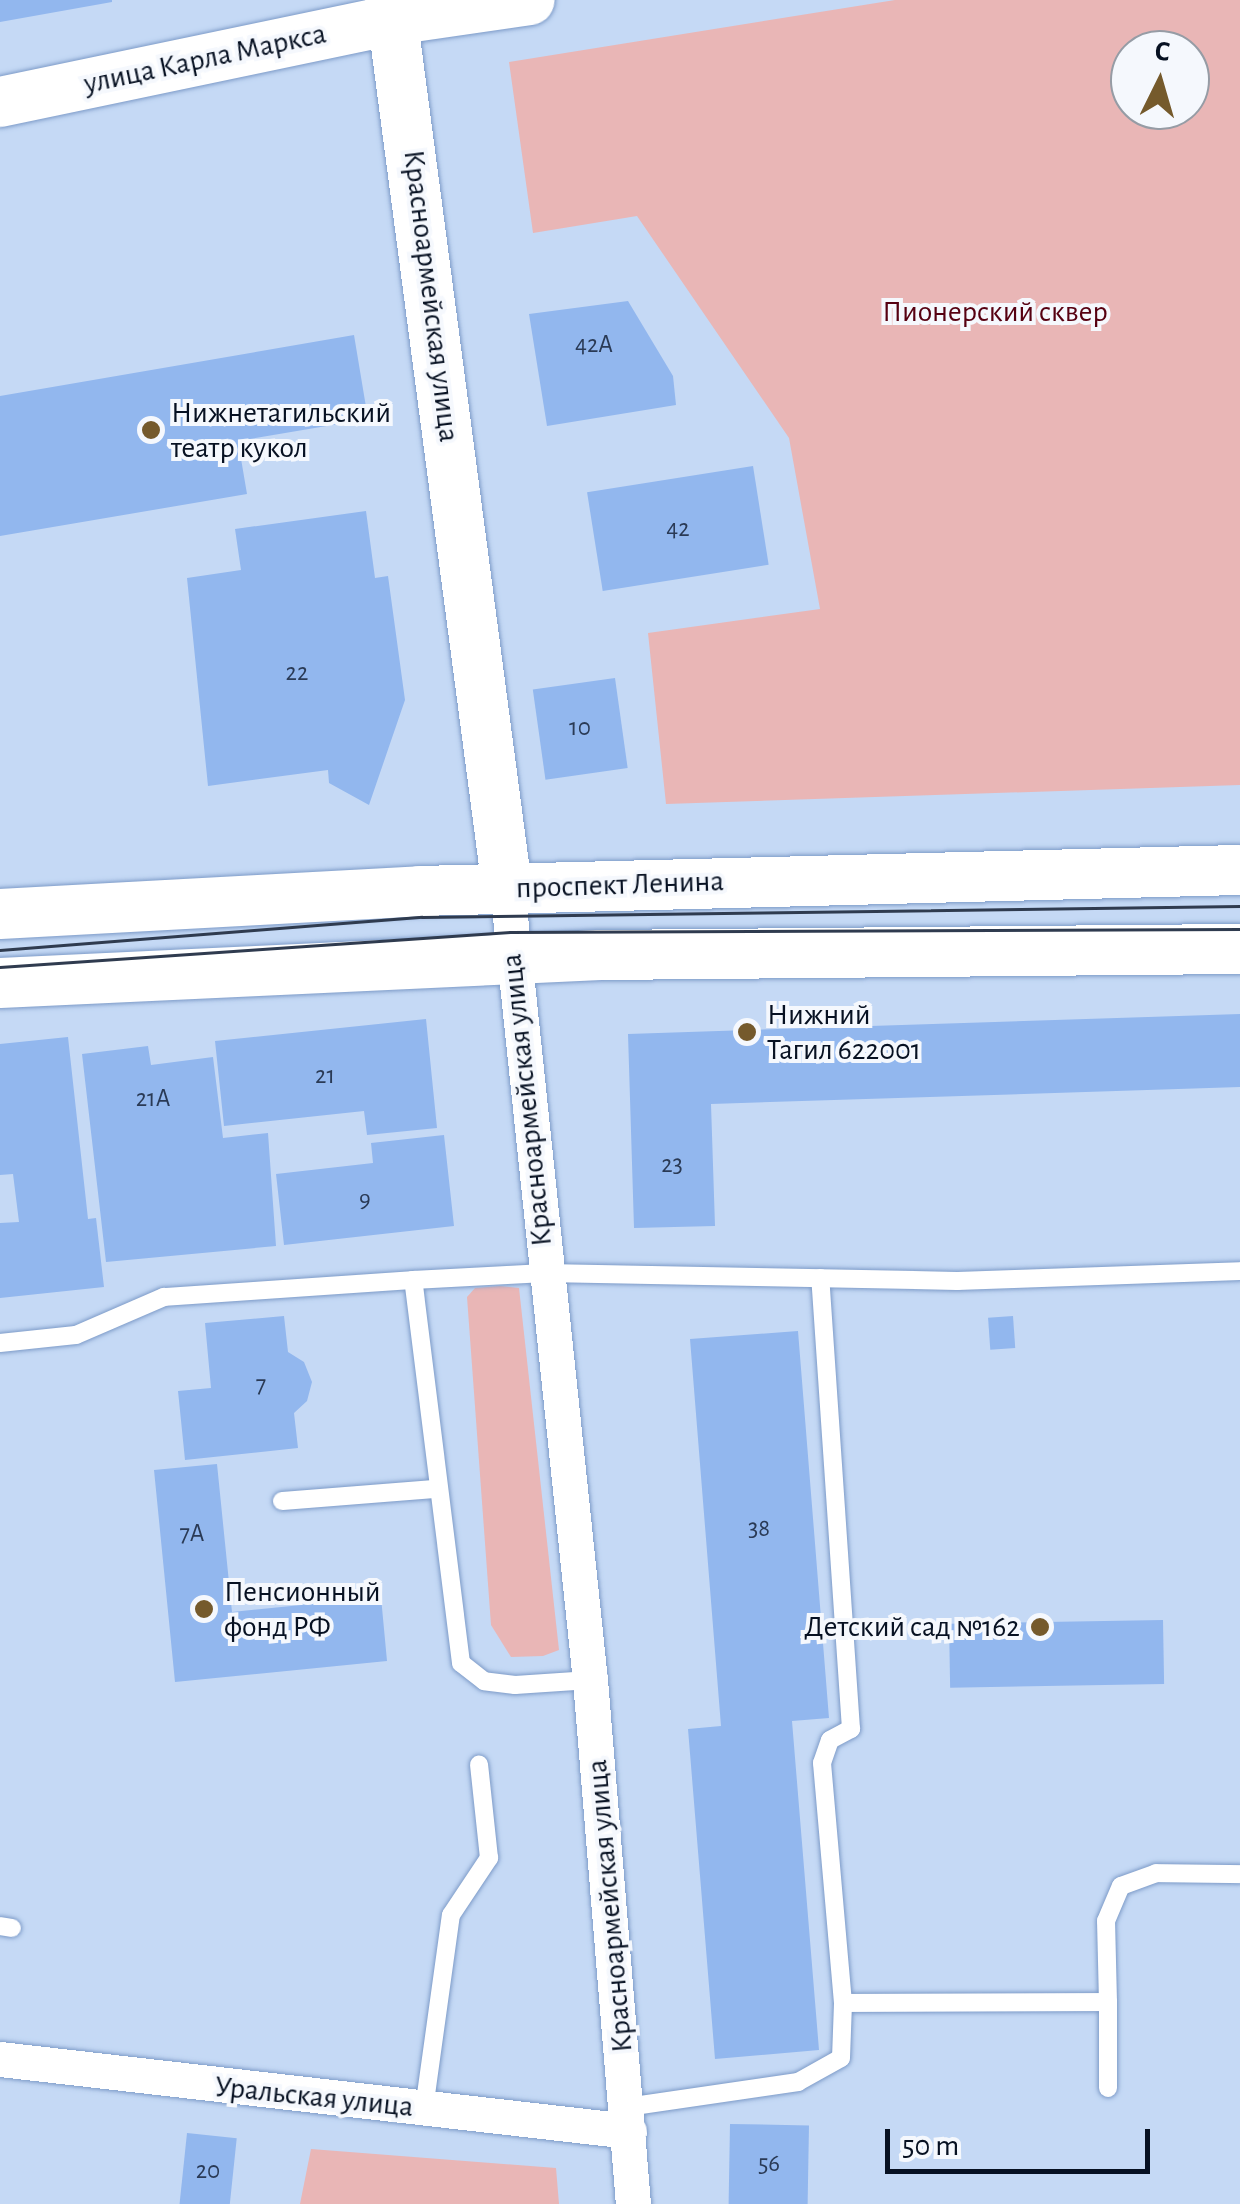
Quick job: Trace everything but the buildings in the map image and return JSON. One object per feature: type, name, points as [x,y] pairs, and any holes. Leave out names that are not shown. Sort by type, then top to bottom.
[{"type":"main road","name":"улица Карла Маркса","points":[[0,102],[392,10],[530,0]]},
{"type":"main road","name":"Красноармейская улица","points":[[392,10],[507,888]]},
{"type":"main road","name":"проспект Ленина","points":[[0,914],[507,888],[1240,870]]},
{"type":"main road","points":[[0,983],[514,960],[1240,949]]},
{"type":"street","name":"Красноармейская улица","points":[[507,888],[590,1680],[634,2204]]},
{"type":"street","name":"Уральская улица","points":[[0,2059],[424,2109],[628,2119]]},
{"type":"lane","points":[[0,1343],[76,1335],[164,1297],[412,1280],[545,1274],[1023,1280],[1240,1271]]},
{"type":"lane","points":[[628,2119],[822,2072],[841,2058],[842,2003],[822,1762],[830,1740],[852,1729],[820,1278]]},
{"type":"lane","points":[[412,1280],[435,1489],[461,1663],[484,1680],[515,1685],[590,1680]]},
{"type":"lane","points":[[282,1501],[435,1489]]},
{"type":"lane","points":[[424,2109],[451,1915],[489,1858],[479,1765]]},
{"type":"lane","points":[[1108,2088],[1106,1921],[1121,1886],[1156,1873],[1240,1874]]},
{"type":"lane","points":[[842,2003],[1108,2002]]},
{"type":"green space","name":"Пионерский сквер","points":[[895,0],[1240,0],[1240,785],[666,804],[648,633],[820,609],[789,438],[637,216],[533,233],[509,62]]},
{"type":"green space","points":[[475,1288],[519,1288],[559,1650],[543,1656],[511,1657],[491,1625],[467,1297]]},
{"type":"green space","points":[[311,2149],[556,2168],[559,2204],[300,2204]]},
{"type":"tram line","points":[[0,950],[422,917],[1240,906]]},
{"type":"tram line","points":[[0,967],[510,932],[1240,929]]},
{"type":"place","name":"Нижнетагильский театр кукол","points":[[151,430]]},
{"type":"place","name":"Нижний Тагил 622001","points":[[747,1032]]},
{"type":"place","name":"Пенсионный фонд РФ","points":[[204,1609]]},
{"type":"place","name":"Детский сад №162","points":[[1040,1627]]}]
